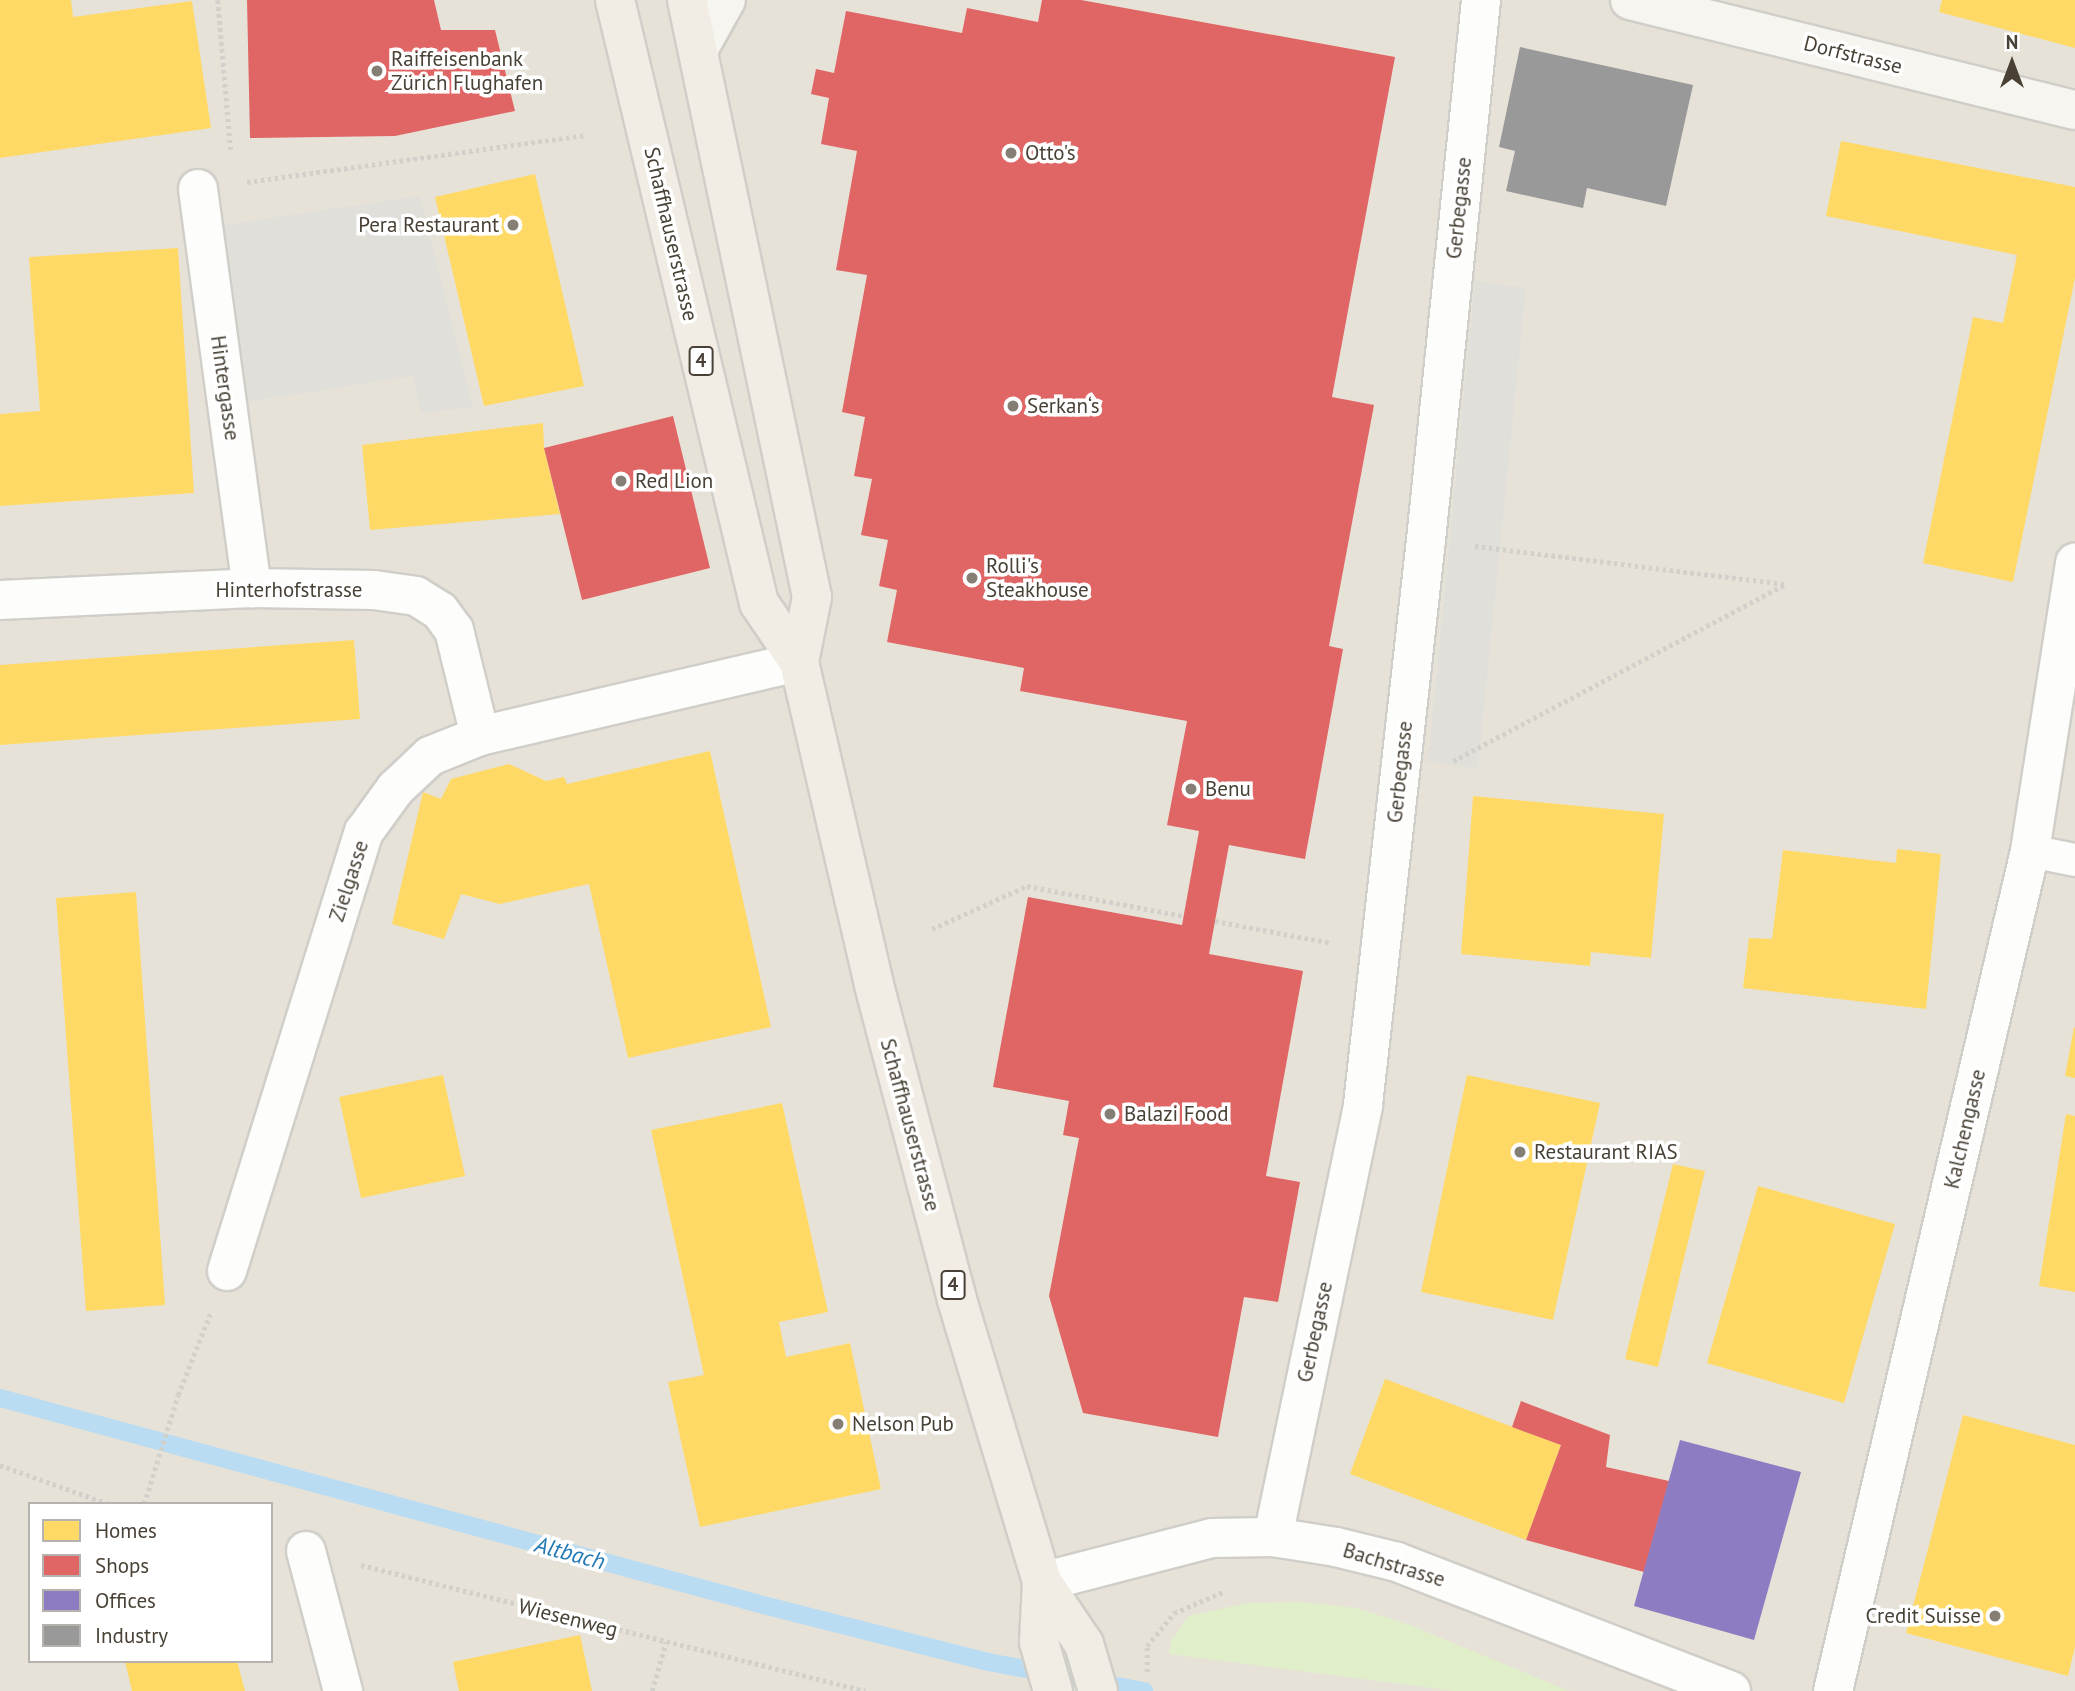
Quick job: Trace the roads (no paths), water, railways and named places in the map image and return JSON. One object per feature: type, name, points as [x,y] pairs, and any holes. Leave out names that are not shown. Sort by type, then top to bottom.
[{"type":"main road","name":"Schaffhauserstrasse","points":[[615,0],[760,603],[799,662],[918,1161],[1042,1582],[1084,1644],[1098,1691]]},
{"type":"main road","name":"Schaffhauserstrasse","points":[[687,0],[812,597],[799,662]]},
{"type":"main road","points":[[698,50],[726,0]]},
{"type":"main road","name":"Dorfstrasse","points":[[1630,0],[2075,110]]},
{"type":"main road","name":"Schaffhauserstrasse","points":[[1042,1582],[1039,1643],[1053,1691]]},
{"type":"street","name":"Gerbegasse","points":[[1273,1537],[1363,1105],[1426,540],[1480,0]]},
{"type":"street","name":"Hintergasse","points":[[216,187],[252,588]]},
{"type":"street","name":"Kalchengasse","points":[[1833,1691],[2030,851],[2075,562]]},
{"type":"street","name":"Hinterhofstrasse","points":[[0,600],[252,588],[374,590],[416,596],[440,611],[454,630],[480,736]]},
{"type":"street","name":"Zielgasse","points":[[227,1271],[365,832],[395,789],[430,756],[480,736],[799,662]]},
{"type":"street","name":"Bachstrasse","points":[[1042,1582],[1212,1538],[1273,1537],[1336,1546],[1397,1562],[1731,1691]]},
{"type":"street","points":[[306,1551],[343,1691]]},
{"type":"lane","points":[[2030,851],[2075,860]]},
{"type":"waterway","name":"Altbach","points":[[0,1398],[771,1607],[988,1662],[1144,1691]]},
{"type":"place","name":"Raiffeisenbank Zürich Flughafen","points":[[377,71]]},
{"type":"place","name":"Otto's","points":[[1011,153]]},
{"type":"place","name":"Pera Restaurant","points":[[513,225]]},
{"type":"place","name":"Serkan‘s","points":[[1013,406]]},
{"type":"place","name":"Red Lion","points":[[621,481]]},
{"type":"place","name":"Rolli's Steakhouse","points":[[972,578]]},
{"type":"place","name":"Benu","points":[[1191,789]]},
{"type":"place","name":"Balazi Food","points":[[1110,1114]]},
{"type":"place","name":"Restaurant RIAS","points":[[1520,1152]]},
{"type":"place","name":"Nelson Pub","points":[[838,1424]]},
{"type":"place","name":"Credit Suisse","points":[[1995,1616]]}]
